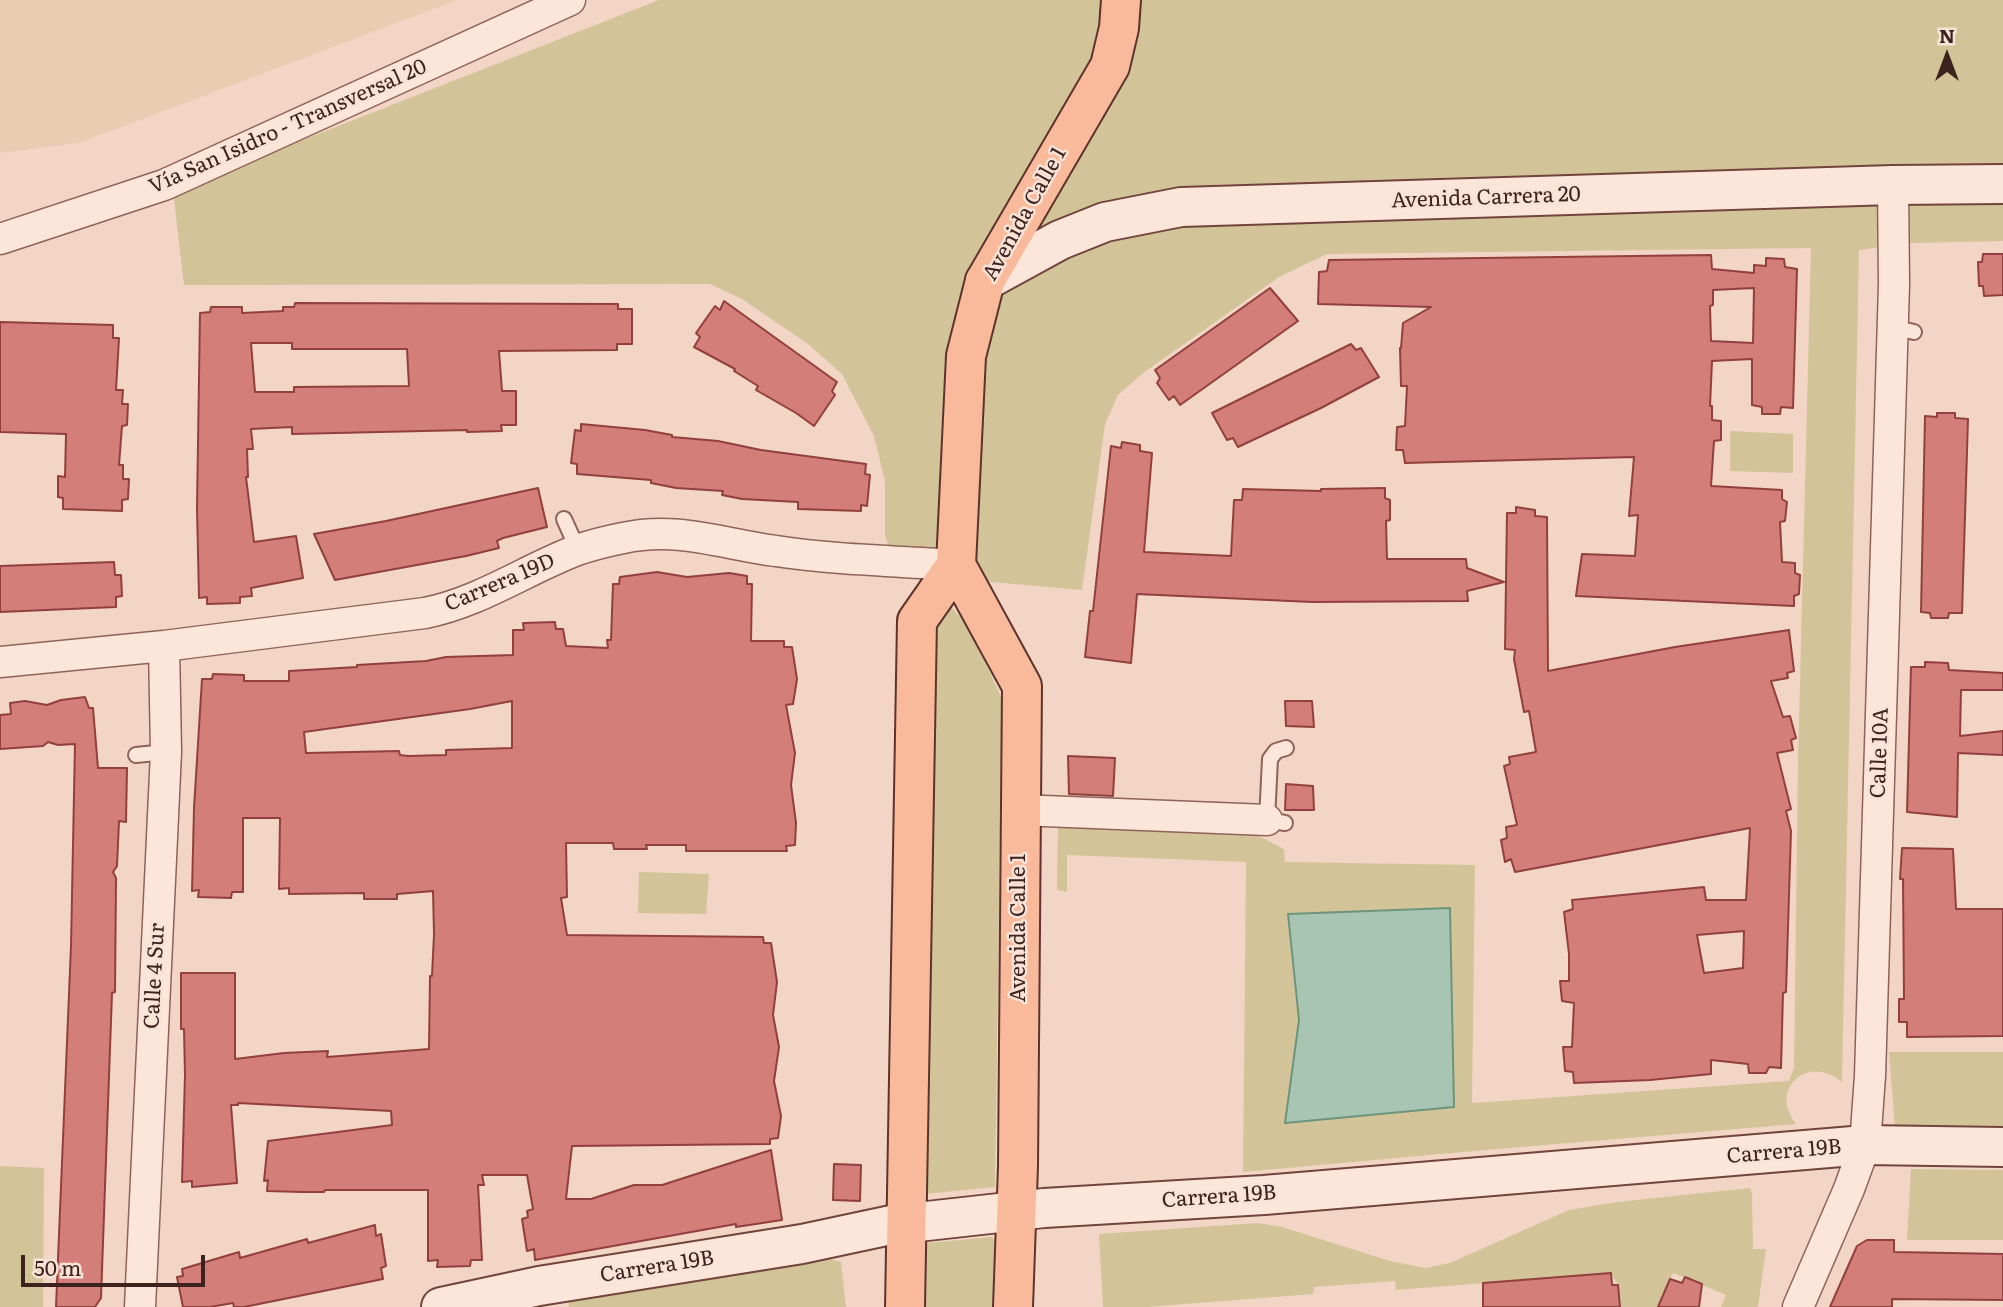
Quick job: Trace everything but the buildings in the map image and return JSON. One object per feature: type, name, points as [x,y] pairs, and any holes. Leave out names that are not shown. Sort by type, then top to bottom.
[{"type":"main road","name":"Avenida Calle 1","points":[[1013,1307],[1017,1211],[1022,686],[956,565],[966,356],[985,281],[1110,65],[1119,28],[1121,0]]},
{"type":"main road","points":[[905,1307],[917,621],[956,565]]},
{"type":"street","name":"Vía San Isidro - Transversal 20","points":[[0,239],[164,186],[570,0]]},
{"type":"street","name":"Avenida Carrera 20","points":[[985,281],[1060,240],[1105,222],[1181,207],[2003,184]]},
{"type":"street","name":"Calle 10A","points":[[1798,1307],[1865,1145],[1903,329],[1893,185]]},
{"type":"street","name":"Carrera 19D","points":[[0,662],[164,646],[449,608],[578,550],[625,538],[663,533],[709,537],[773,551],[825,558],[956,565]]},
{"type":"street","name":"Calle 4 Sur","points":[[140,1307],[165,957],[164,646]]},
{"type":"street","points":[[1019,810],[1128,807],[1276,821]]},
{"type":"street","name":"Carrera 19B","points":[[441,1307],[801,1235],[1017,1211],[1264,1195],[1865,1145],[2003,1147]]},
{"type":"lane","points":[[564,519],[578,550]]},
{"type":"lane","points":[[1276,821],[1270,759],[1276,751],[1286,748]]},
{"type":"lane","points":[[136,755],[166,752]]},
{"type":"shaded area","points":[[0,0],[457,0],[79,143],[0,153]]},
{"type":"shaded area","points":[[659,0],[2003,0],[2003,241],[1913,243],[1859,250],[1842,1082],[1817,1071],[1805,1073],[1796,1079],[1789,1088],[1787,1099],[1789,1111],[1796,1124],[1243,1172],[1246,862],[1067,855],[1067,892],[1057,890],[1058,827],[1255,834],[1284,849],[1285,862],[1475,865],[1472,1103],[1789,1081],[1794,1068],[1798,761],[1811,248],[1327,254],[1279,277],[1143,373],[1118,395],[1105,424],[1082,590],[900,574],[885,536],[885,481],[874,436],[842,374],[808,344],[742,299],[710,284],[184,285],[173,191]]},
{"type":"shaded area","points":[[1730,431],[1793,434],[1793,473],[1730,471]]},
{"type":"shaded area","points":[[947,603],[969,626],[1002,699],[995,1187],[925,1194],[935,605]]},
{"type":"shaded area","points":[[639,872],[709,874],[706,914],[638,913]]},
{"type":"shaded area","points":[[1450,908],[1454,1107],[1285,1123],[1299,1020],[1288,914]]},
{"type":"shaded area","points":[[1889,1052],[2003,1052],[2003,1128],[1895,1127]]},
{"type":"shaded area","points":[[0,1166],[44,1168],[43,1307],[0,1307]]},
{"type":"shaded area","points":[[1911,1169],[2003,1170],[2003,1240],[1907,1240]]},
{"type":"shaded area","points":[[1750,1188],[1753,1249],[1766,1249],[1758,1307],[1721,1307],[1726,1295],[1673,1273],[1658,1307],[1619,1307],[1618,1285],[1611,1273],[1396,1290],[1395,1281],[1314,1287],[1313,1294],[1147,1307],[1103,1307],[1099,1234],[1258,1223],[1282,1227],[1390,1261],[1425,1268],[1450,1263],[1569,1210],[1617,1202]]},
{"type":"shaded area","points":[[992,1237],[998,1245],[997,1307],[919,1307],[921,1254],[927,1243]]},
{"type":"shaded area","points":[[830,1259],[841,1262],[846,1307],[569,1307],[568,1301]]}]
